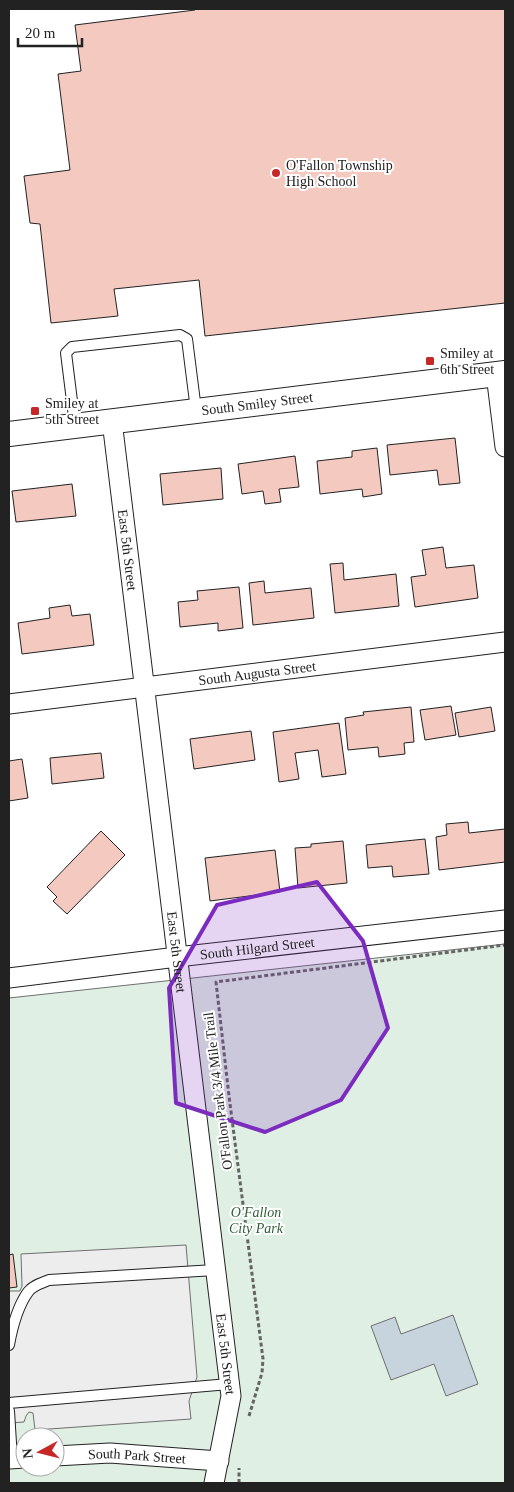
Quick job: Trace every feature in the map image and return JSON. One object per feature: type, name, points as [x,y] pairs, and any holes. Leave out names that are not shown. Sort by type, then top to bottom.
[{"type":"street","name":"South Smiley Street","points":[[9,434],[501,373]]},
{"type":"street","points":[[501,373],[505,447]]},
{"type":"street","name":"East 5th Street","points":[[112,421],[230,1384],[231,1396],[214,1483]]},
{"type":"street","name":"South Augusta Street","points":[[9,704],[505,642]]},
{"type":"street","name":"South Hilgard Street","points":[[9,978],[505,920]]},
{"type":"street","name":"South Park Street","points":[[65,1455],[110,1453],[219,1461]]},
{"type":"lane","points":[[75,425],[66,353],[72,347],[180,335],[187,339],[196,410]]},
{"type":"lane","points":[[9,1346],[11,1334],[21,1307],[29,1291],[37,1284],[49,1280],[216,1270]]},
{"type":"lane","points":[[9,1402],[230,1384]]},
{"type":"lane","points":[[9,1411],[15,1459]]},
{"type":"path","name":"O'Fallon Park 3/4 Mile Trail","points":[[248,1420],[262,1372],[263,1359],[228,1096],[216,982],[505,945]]},
{"type":"path","points":[[239,1465],[239,1483]]},
{"type":"highlighted area","points":[[317,882],[363,941],[388,1028],[341,1100],[265,1132],[176,1103],[169,988],[217,905]]},
{"type":"green space","name":"O'Fallon City Park","points":[[505,944],[505,1483],[9,1483],[9,998]]},
{"type":"shaded area","points":[[186,1245],[197,1377],[189,1401],[191,1419],[65,1428],[35,1427],[33,1413],[29,1412],[24,1422],[9,1423],[9,1291],[20,1291],[22,1286],[21,1254]]},
{"type":"shaded area","points":[[453,1315],[478,1384],[446,1396],[434,1364],[391,1380],[371,1326],[395,1317],[401,1334]]},
{"type":"building","name":"O'Fallon Township High School","points":[[194,9],[505,9],[505,303],[205,336],[199,280],[114,289],[118,316],[51,323],[40,224],[30,223],[24,176],[70,170],[58,74],[81,71],[75,25]]},
{"type":"building","points":[[455,438],[460,483],[439,485],[437,470],[390,475],[387,445]]},
{"type":"building","points":[[377,448],[382,494],[363,497],[362,489],[320,494],[317,461],[352,457],[352,451]]},
{"type":"building","points":[[295,456],[299,487],[279,489],[281,502],[265,504],[263,491],[242,494],[238,464]]},
{"type":"building","points":[[221,468],[223,499],[163,505],[160,474]]},
{"type":"building","points":[[72,484],[76,516],[16,522],[12,491]]},
{"type":"building","points":[[443,547],[446,568],[474,565],[478,598],[415,607],[411,577],[426,575],[422,550]]},
{"type":"building","points":[[343,563],[344,580],[396,574],[399,606],[335,613],[330,564]]},
{"type":"building","points":[[264,581],[265,593],[311,588],[314,618],[253,625],[249,583]]},
{"type":"building","points":[[239,587],[243,628],[218,631],[218,623],[180,627],[178,602],[198,600],[197,591]]},
{"type":"building","points":[[70,605],[72,616],[90,614],[94,645],[22,654],[18,623],[50,618],[49,608]]},
{"type":"building","points":[[451,706],[456,735],[425,740],[420,710]]},
{"type":"building","points":[[411,707],[414,742],[404,743],[405,754],[379,757],[378,747],[348,750],[345,718],[364,715],[363,712]]},
{"type":"building","points":[[491,707],[495,731],[459,737],[455,713]]},
{"type":"building","points":[[339,723],[346,774],[322,777],[318,750],[295,753],[299,779],[279,782],[273,732]]},
{"type":"building","points":[[251,731],[255,760],[194,769],[190,739]]},
{"type":"building","points":[[101,753],[104,778],[52,784],[50,758]]},
{"type":"building","points":[[22,759],[28,798],[9,801],[9,761]]},
{"type":"building","points":[[468,822],[469,833],[505,829],[505,862],[439,870],[436,837],[447,835],[446,824]]},
{"type":"building","points":[[101,831],[125,855],[67,914],[53,901],[57,897],[47,887]]},
{"type":"building","points":[[425,839],[429,874],[393,877],[392,866],[368,868],[366,845]]},
{"type":"building","points":[[343,841],[347,883],[298,888],[295,848],[311,847],[311,844]]},
{"type":"building","points":[[275,850],[280,892],[210,901],[205,858]]},
{"type":"building","points":[[13,1254],[17,1287],[9,1288],[9,1255]]},
{"type":"place","name":"O'Fallon Township High School","points":[[276,173]]},
{"type":"place","name":"Smiley at 6th Street","points":[[430,361]]},
{"type":"place","name":"Smiley at 5th Street","points":[[35,411]]}]
